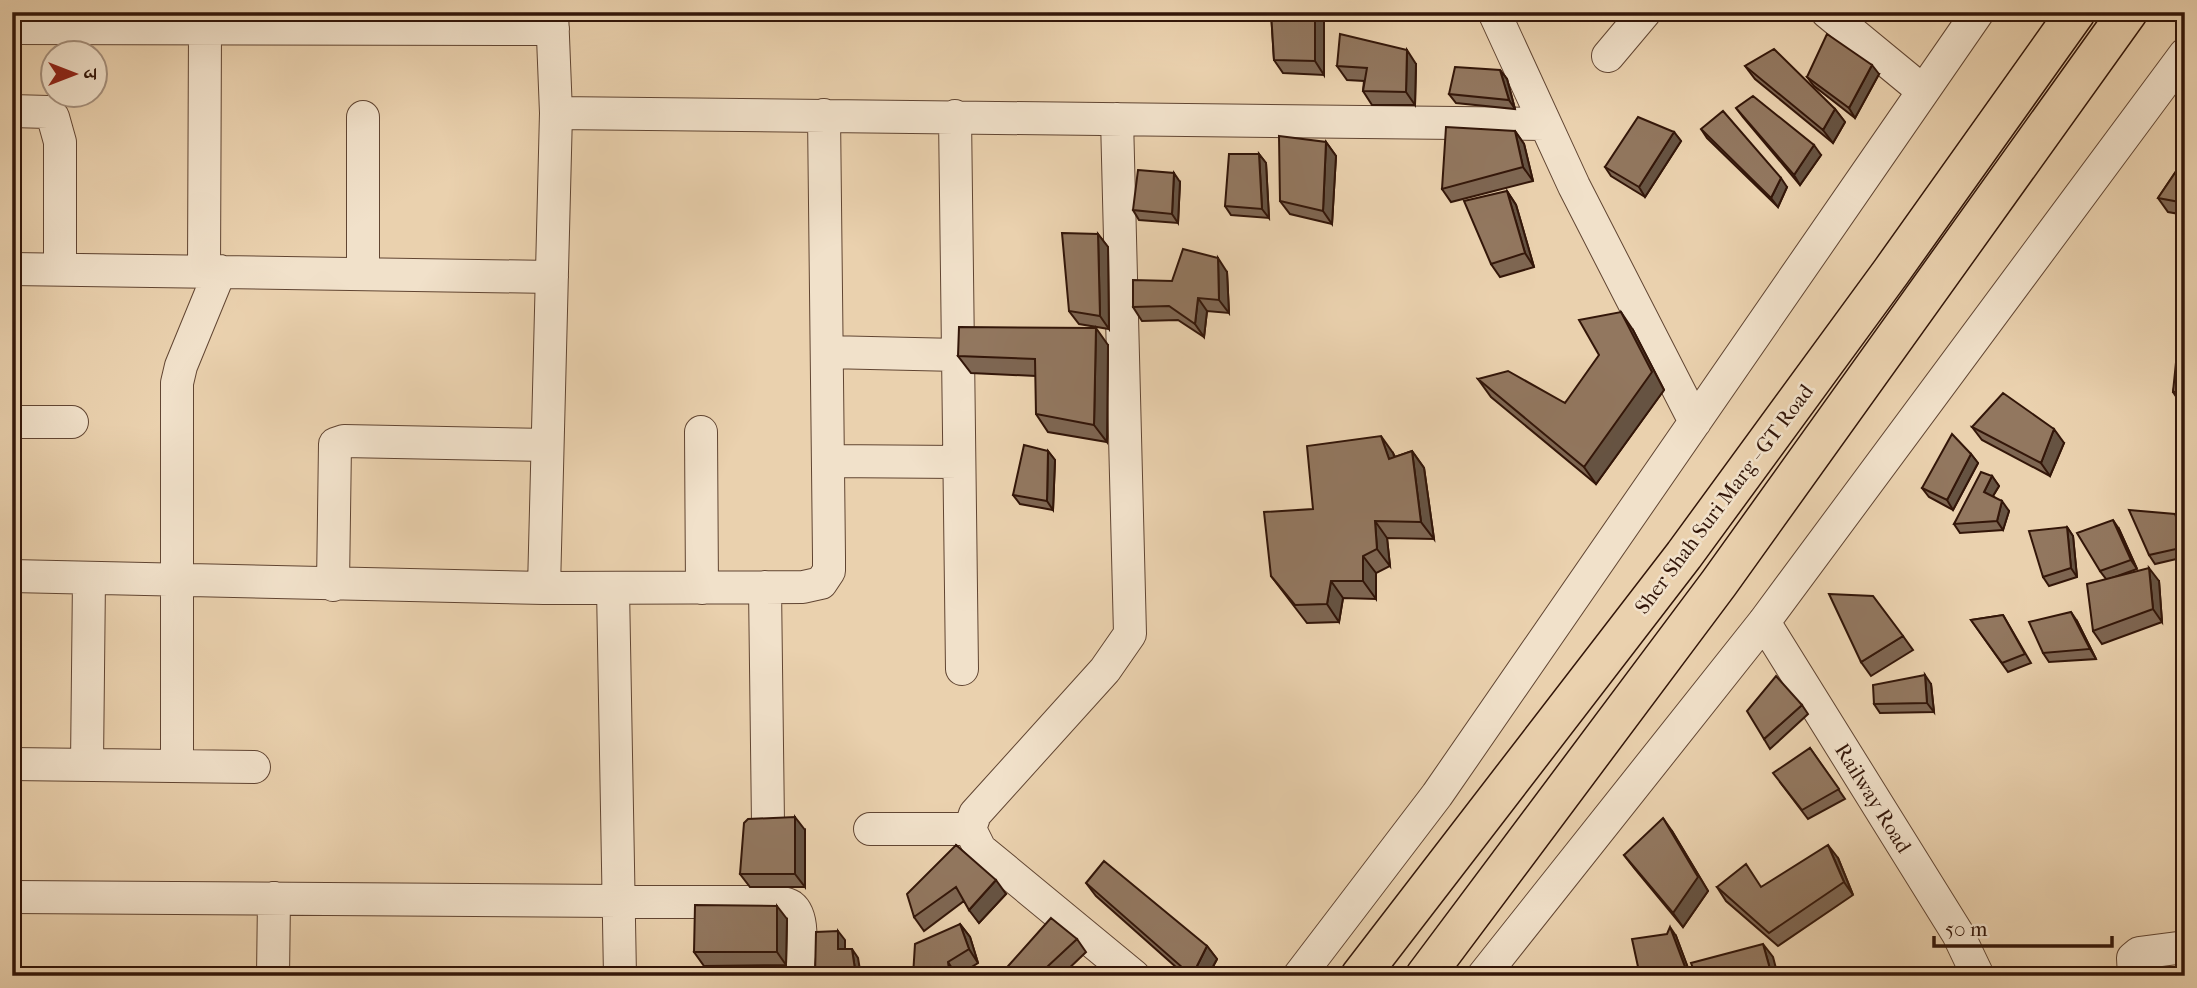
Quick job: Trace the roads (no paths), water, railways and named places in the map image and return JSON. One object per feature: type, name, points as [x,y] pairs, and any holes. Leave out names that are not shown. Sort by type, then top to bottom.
[{"type":"highway","name":"Sher Shah Suri Marg - GT Road","points":[[1360,976],[1684,555],[1891,272],[2076,12]]},
{"type":"highway","name":"Sher Shah Suri Marg - GT Road","points":[[1425,976],[1735,561],[2128,12]]},
{"type":"street","points":[[1494,12],[1545,124],[1695,422]]},
{"type":"street","points":[[1608,56],[1645,12]]},
{"type":"street","points":[[1827,12],[1923,91]]},
{"type":"street","points":[[1299,976],[1437,795],[1978,12]]},
{"type":"street","points":[[12,28],[205,29],[552,21],[556,113],[544,588]]},
{"type":"street","points":[[177,766],[177,383],[212,271],[205,29]]},
{"type":"street","points":[[1486,975],[1765,622],[2185,54]]},
{"type":"street","points":[[12,111],[48,112],[57,125],[60,142],[60,269]]},
{"type":"street","points":[[556,113],[1545,124]]},
{"type":"street","points":[[12,576],[177,582],[544,588],[814,586],[826,578],[829,557],[824,116]]},
{"type":"street","points":[[955,116],[962,669]]},
{"type":"street","points":[[363,117],[363,273]]},
{"type":"street","points":[[1117,119],[1130,634],[1105,670],[975,814],[970,829],[981,849],[1134,976]]},
{"type":"street","points":[[12,269],[552,277]]},
{"type":"street","points":[[827,352],[958,355]]},
{"type":"street","points":[[12,422],[72,422]]},
{"type":"street","points":[[701,432],[702,588]]},
{"type":"street","points":[[332,584],[333,450],[337,443],[547,444]]},
{"type":"street","points":[[828,461],[960,462]]},
{"type":"street","points":[[87,765],[89,578]]},
{"type":"street","points":[[765,587],[768,824]]},
{"type":"street","points":[[613,588],[620,976]]},
{"type":"street","name":"Railway Road","points":[[1765,622],[1958,934],[1978,976]]},
{"type":"street","points":[[12,764],[254,767]]},
{"type":"street","points":[[870,829],[970,829]]},
{"type":"street","points":[[12,897],[620,900],[787,904],[792,907],[798,920],[797,976]]},
{"type":"street","points":[[273,976],[274,898]]},
{"type":"street","points":[[2134,976],[2133,958],[2139,953],[2185,947]]}]
